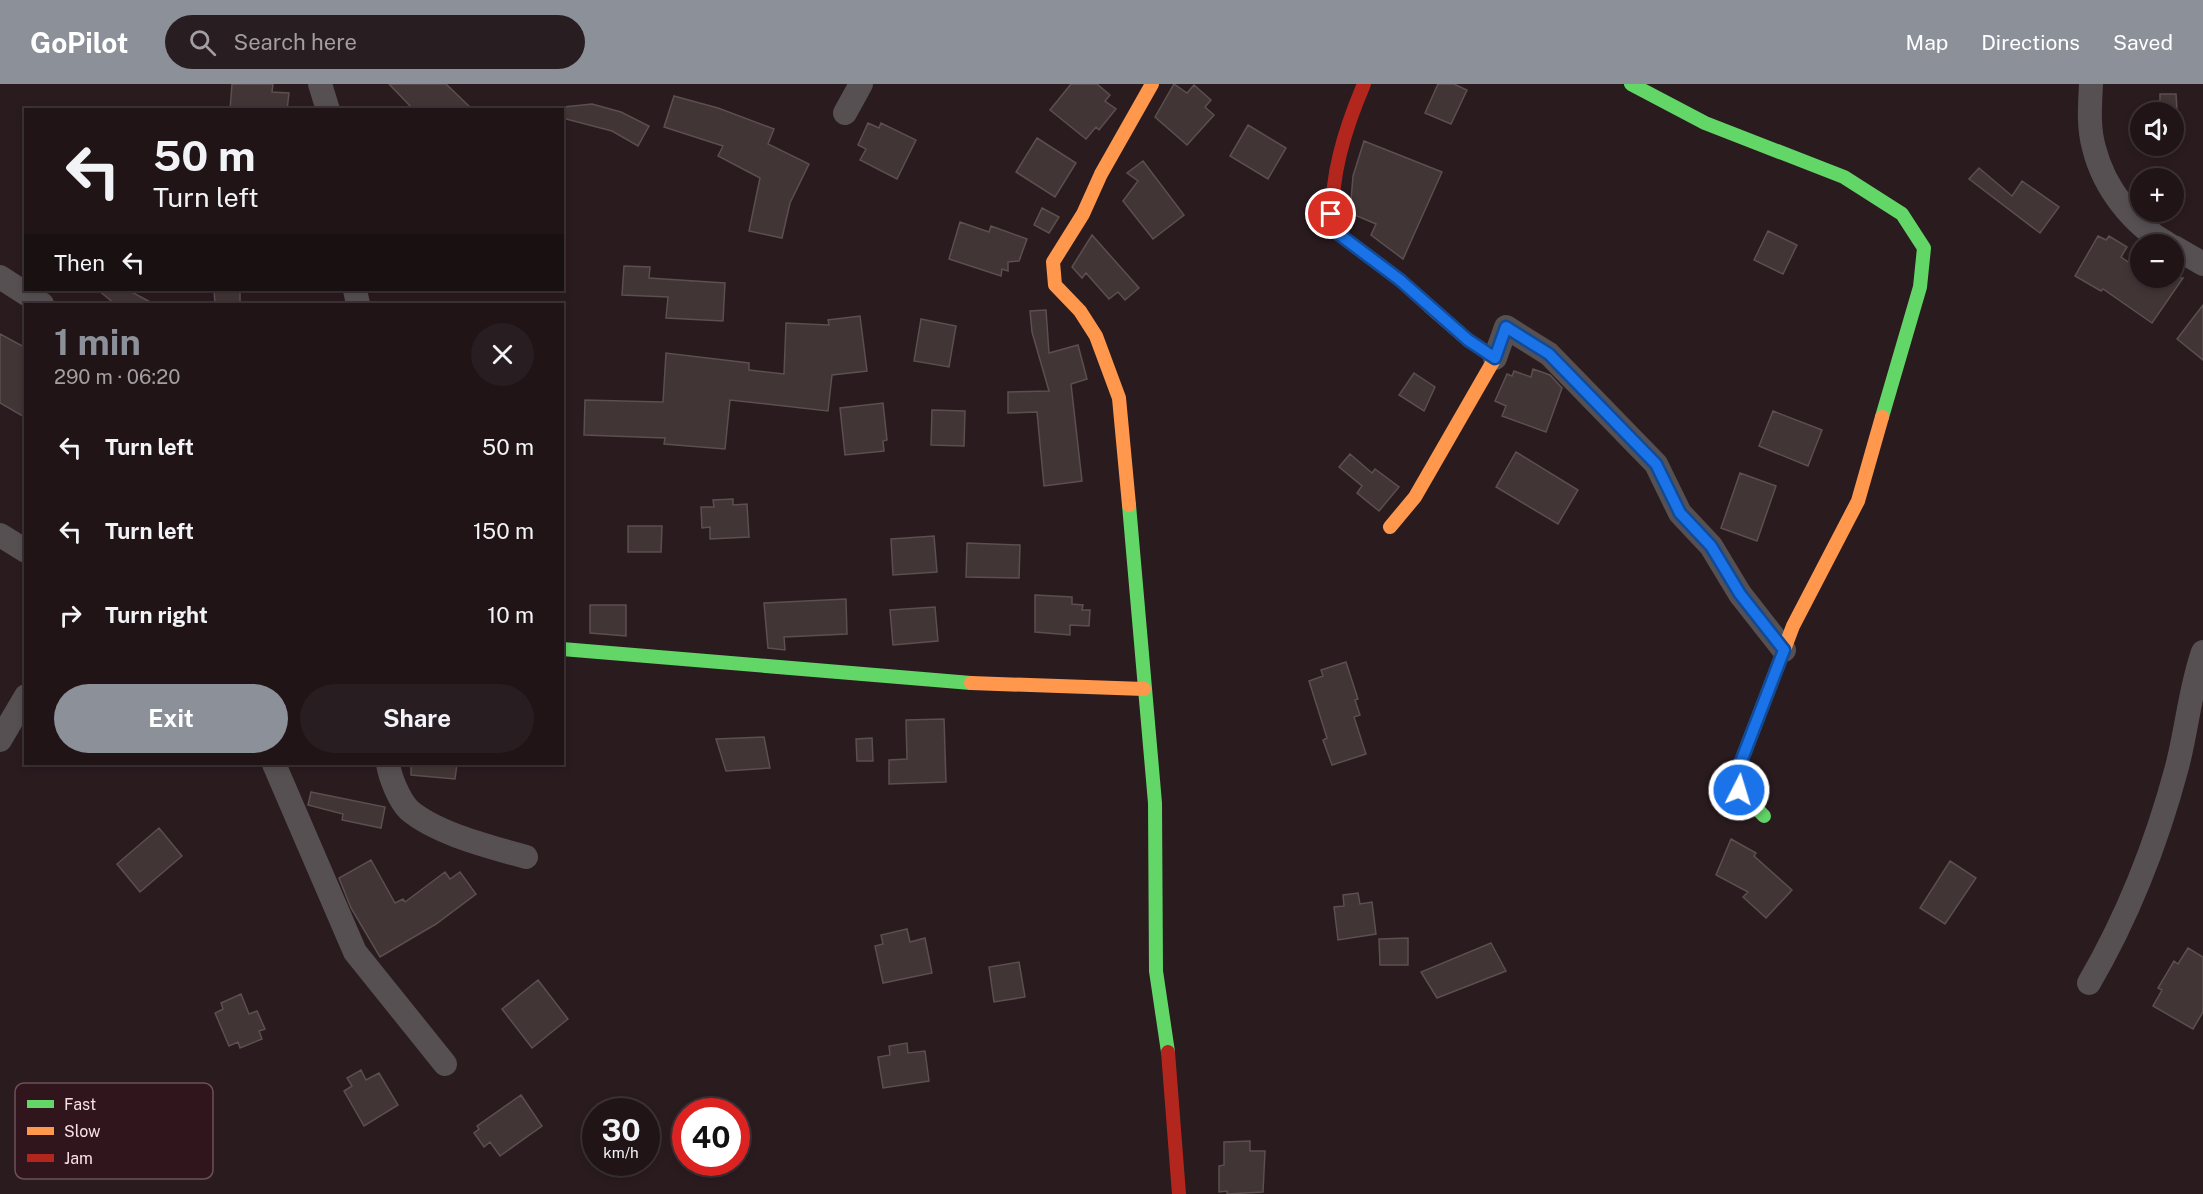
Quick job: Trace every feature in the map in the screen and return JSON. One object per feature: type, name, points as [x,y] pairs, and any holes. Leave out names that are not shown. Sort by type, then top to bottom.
[{"type":"street","points":[[320,84],[327,108]]},
{"type":"street","points":[[845,113],[861,84]]},
{"type":"street","points":[[1364,84],[1340,144],[1330,199],[1332,229],[1400,280],[1468,340],[1495,358]]},
{"type":"street","points":[[1631,84],[1705,123],[1844,177],[1902,214],[1924,248],[1920,287],[1858,501],[1793,626],[1739,767],[1739,790],[1764,816]]},
{"type":"street","points":[[2091,84],[2089,120],[2093,148],[2104,178],[2150,234]]},
{"type":"street","points":[[1148,85],[1101,174],[1083,214],[1053,262],[1055,285],[1079,305],[1102,344],[1119,398],[1155,803],[1156,971],[1168,1052],[1179,1194]]},
{"type":"street","points":[[2184,254],[2203,264]]},
{"type":"street","points":[[0,277],[40,303]]},
{"type":"street","points":[[1390,527],[1415,497],[1495,358],[1506,327],[1549,354],[1606,410],[1656,464],[1680,513],[1711,546],[1740,594],[1784,650]]},
{"type":"street","points":[[0,535],[24,550]]},
{"type":"street","points":[[564,648],[706,663],[958,683],[1071,690],[1144,689]]},
{"type":"street","points":[[2090,983],[2115,938],[2147,861],[2176,768],[2203,652]]},
{"type":"street","points":[[0,740],[13,705]]},
{"type":"street","points":[[274,765],[356,952],[445,1064]]},
{"type":"street","points":[[388,765],[390,775],[408,809],[445,830],[526,857]]},
{"type":"building","points":[[232,84],[273,84],[272,92],[289,93],[287,108],[230,108]]},
{"type":"building","points":[[389,84],[446,84],[471,108],[412,108]]},
{"type":"building","points":[[1071,84],[1097,84],[1110,95],[1105,101],[1116,109],[1099,130],[1096,127],[1086,139],[1050,110]]},
{"type":"building","points":[[1174,84],[1187,93],[1194,85],[1211,100],[1205,107],[1214,115],[1187,145],[1155,117]]},
{"type":"building","points":[[1438,84],[1454,84],[1467,90],[1451,124],[1425,113]]},
{"type":"building","points":[[2160,94],[2176,94],[2176,102],[2160,102]]},
{"type":"building","points":[[674,96],[718,108],[774,129],[768,144],[809,164],[790,203],[782,238],[749,231],[760,178],[718,156],[723,146],[664,127]]},
{"type":"building","points":[[592,104],[621,112],[649,126],[638,146],[612,131],[564,119],[564,108],[554,108]]},
{"type":"building","points":[[868,123],[879,128],[881,123],[916,140],[897,179],[860,160],[866,149],[858,145]]},
{"type":"building","points":[[1248,125],[1286,148],[1268,179],[1230,156]]},
{"type":"building","points":[[1037,138],[1076,163],[1055,197],[1016,172]]},
{"type":"building","points":[[1364,141],[1442,172],[1403,259],[1371,235],[1376,224],[1350,213],[1353,176]]},
{"type":"building","points":[[1143,161],[1184,215],[1153,239],[1123,201],[1138,181],[1127,173]]},
{"type":"building","points":[[1979,168],[2012,196],[2022,181],[2059,207],[2040,233],[1969,179]]},
{"type":"building","points":[[1042,208],[1059,217],[1049,233],[1034,225]]},
{"type":"building","points":[[960,222],[989,232],[991,226],[1027,239],[1019,261],[1008,262],[1008,271],[1002,269],[1001,276],[949,259]]},
{"type":"building","points":[[1768,231],[1797,245],[1783,274],[1754,260]]},
{"type":"building","points":[[1092,235],[1139,288],[1125,300],[1118,292],[1109,299],[1086,273],[1082,278],[1072,267]]},
{"type":"building","points":[[2098,236],[2106,240],[2109,236],[2127,247],[2121,257],[2130,263],[2130,288],[2176,288],[2152,323],[2103,289],[2101,291],[2075,276]]},
{"type":"building","points":[[624,266],[650,267],[649,278],[725,283],[723,321],[666,318],[668,297],[622,295]]},
{"type":"building","points":[[99,291],[130,291],[152,303],[114,303]]},
{"type":"building","points":[[214,291],[240,291],[240,303],[215,303]]},
{"type":"building","points":[[2203,305],[2203,360],[2177,339]]},
{"type":"building","points":[[1046,310],[1049,353],[1078,345],[1087,379],[1071,384],[1082,481],[1044,486],[1037,412],[1008,413],[1008,392],[1049,391],[1032,332],[1030,311]]},
{"type":"building","points":[[860,316],[867,371],[832,375],[828,411],[730,400],[725,449],[664,444],[665,438],[584,435],[585,400],[663,402],[666,353],[749,363],[749,370],[784,374],[786,323],[829,325],[828,320]]},
{"type":"building","points":[[921,319],[956,326],[949,367],[914,361]]},
{"type":"building","points":[[0,334],[24,347],[24,417],[0,403]]},
{"type":"building","points":[[1533,369],[1550,375],[1562,388],[1546,432],[1502,416],[1506,406],[1495,401],[1507,374],[1512,376],[1514,371],[1531,377]]},
{"type":"building","points":[[1414,373],[1435,387],[1424,411],[1399,395]]},
{"type":"building","points":[[883,403],[887,440],[883,441],[884,451],[845,455],[840,408]]},
{"type":"building","points":[[932,410],[965,411],[964,446],[931,445]]},
{"type":"building","points":[[1773,411],[1822,430],[1808,466],[1759,446]]},
{"type":"building","points":[[1516,452],[1578,490],[1558,524],[1496,487]]},
{"type":"building","points":[[1350,454],[1372,473],[1375,469],[1399,487],[1379,511],[1357,493],[1362,486],[1339,467]]},
{"type":"building","points":[[1740,473],[1776,486],[1757,541],[1721,528]]},
{"type":"building","points":[[733,499],[733,505],[747,504],[749,537],[710,539],[710,527],[702,528],[701,507],[714,507],[713,500]]},
{"type":"building","points":[[628,526],[662,526],[661,552],[628,552]]},
{"type":"building","points":[[934,536],[937,572],[893,575],[891,539]]},
{"type":"building","points":[[967,543],[1020,545],[1019,578],[966,577]]},
{"type":"building","points":[[1035,595],[1072,597],[1072,604],[1083,605],[1082,610],[1090,610],[1089,626],[1070,625],[1070,635],[1035,632]]},
{"type":"building","points":[[846,599],[847,634],[784,637],[785,650],[768,648],[764,603]]},
{"type":"building","points":[[590,605],[626,605],[626,636],[590,633]]},
{"type":"building","points":[[935,607],[938,641],[893,645],[890,610]]},
{"type":"building","points":[[1346,662],[1358,699],[1355,700],[1360,715],[1354,717],[1366,754],[1332,765],[1323,740],[1327,738],[1309,681],[1323,676],[1321,670]]},
{"type":"building","points":[[944,719],[946,782],[889,784],[889,760],[907,759],[906,720]]},
{"type":"building","points":[[764,737],[770,768],[726,771],[716,739]]},
{"type":"building","points":[[872,738],[873,761],[857,761],[856,739]]},
{"type":"building","points":[[411,765],[457,765],[455,779],[411,775]]},
{"type":"building","points":[[311,792],[385,807],[381,828],[342,820],[343,814],[308,805]]},
{"type":"building","points":[[159,828],[182,856],[140,892],[117,864]]},
{"type":"building","points":[[1731,839],[1756,853],[1754,856],[1792,890],[1766,918],[1743,897],[1748,892],[1716,875]]},
{"type":"building","points":[[371,860],[395,903],[403,899],[405,902],[445,872],[450,879],[460,872],[476,894],[436,924],[380,957],[351,908],[339,878]]},
{"type":"building","points":[[1950,861],[1976,878],[1945,924],[1920,908]]},
{"type":"building","points":[[1358,893],[1360,904],[1372,902],[1376,934],[1338,940],[1334,907],[1344,906],[1343,895]]},
{"type":"building","points":[[907,929],[910,942],[925,938],[932,973],[883,983],[875,946],[883,944],[881,935]]},
{"type":"building","points":[[1408,938],[1408,965],[1380,965],[1379,939]]},
{"type":"building","points":[[1491,943],[1506,971],[1437,998],[1421,972]]},
{"type":"building","points":[[2188,948],[2203,957],[2203,1012],[2193,1029],[2153,1006],[2162,990],[2158,988],[2174,961],[2178,964]]},
{"type":"building","points":[[1019,962],[1025,997],[994,1002],[989,967]]},
{"type":"building","points":[[538,980],[568,1019],[532,1048],[502,1009]]},
{"type":"building","points":[[241,994],[249,1014],[257,1011],[265,1029],[259,1031],[262,1039],[240,1048],[238,1042],[229,1046],[215,1013],[223,1009],[221,1003]]},
{"type":"building","points":[[907,1043],[908,1053],[925,1051],[929,1081],[883,1088],[878,1057],[890,1055],[889,1046]]},
{"type":"building","points":[[361,1070],[366,1080],[379,1073],[398,1105],[364,1126],[344,1091],[352,1086],[347,1078]]},
{"type":"building","points":[[521,1095],[542,1126],[500,1156],[490,1142],[484,1147],[474,1133],[479,1129],[477,1126]]},
{"type":"building","points":[[1250,1141],[1250,1151],[1265,1151],[1263,1192],[1227,1194],[1227,1191],[1219,1192],[1219,1166],[1224,1165],[1224,1142]]},
{"type":"traffic: fast","points":[[1631,84],[1705,123],[1844,177],[1902,214],[1924,248],[1920,287],[1882,417]]},
{"type":"traffic: fast","points":[[1129,505],[1155,803],[1156,971],[1168,1052]]},
{"type":"traffic: fast","points":[[564,649],[971,683]]},
{"type":"traffic: fast","points":[[1764,816],[1739,790],[1739,767],[1782,655]]},
{"type":"traffic: slow","points":[[1129,505],[1119,398],[1096,336],[1080,311],[1055,285],[1053,262],[1083,214],[1101,174],[1152,84]]},
{"type":"traffic: slow","points":[[1390,527],[1415,497],[1495,358],[1468,340],[1430,307]]},
{"type":"traffic: slow","points":[[1782,655],[1793,626],[1858,501],[1882,417]]},
{"type":"traffic: slow","points":[[971,683],[1144,689]]},
{"type":"traffic: jam","points":[[1364,84],[1350,119],[1336,173],[1332,229],[1400,280],[1430,307]]},
{"type":"traffic: jam","points":[[1168,1052],[1179,1194]]},
{"type":"route","points":[[1331,214],[1332,229],[1400,280],[1468,340],[1495,358],[1506,327],[1549,354],[1606,410],[1656,464],[1680,513],[1711,546],[1740,594],[1784,650],[1739,767],[1739,790]]}]
